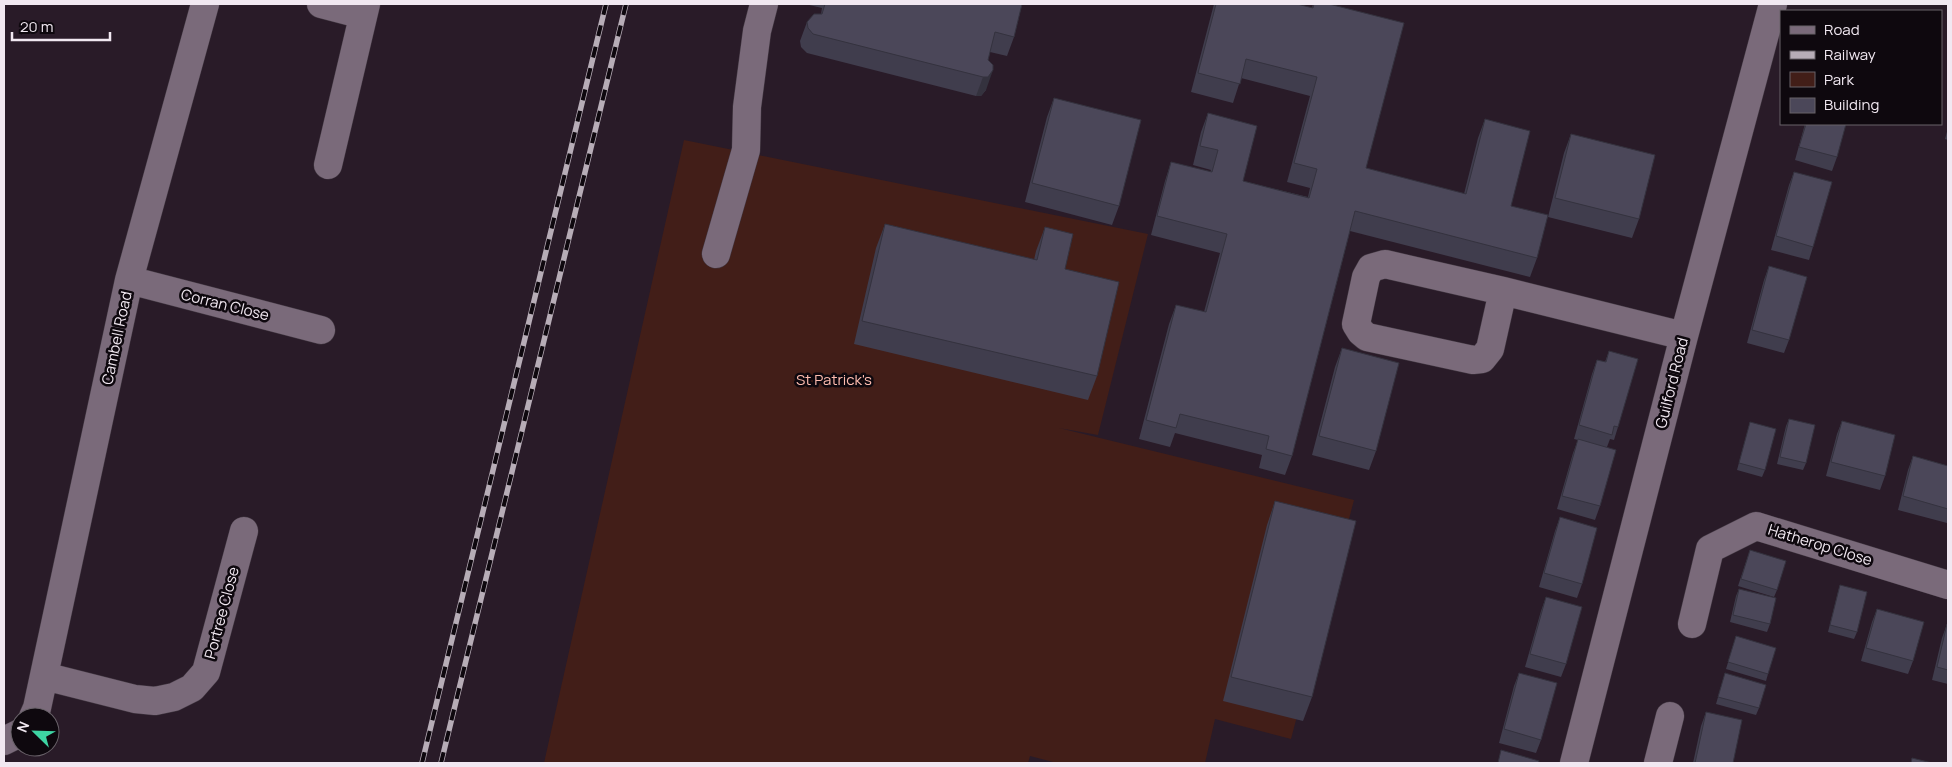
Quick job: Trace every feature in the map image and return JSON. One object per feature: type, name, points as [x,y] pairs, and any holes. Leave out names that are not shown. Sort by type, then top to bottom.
[{"type":"street","name":"Cambell Road","points":[[37,707],[129,280],[205,4]]},
{"type":"street","points":[[321,4],[364,9],[328,164]]},
{"type":"street","points":[[716,254],[746,150],[747,107],[757,31],[764,4]]},
{"type":"street","name":"Guilford Road","points":[[1574,763],[1684,336],[1773,4]]},
{"type":"street","points":[[1503,290],[1490,349],[1482,358],[1473,360],[1367,337],[1356,324],[1366,277],[1371,268],[1385,264],[1503,290],[1684,336]]},
{"type":"street","name":"Corran Close","points":[[129,280],[321,330]]},
{"type":"street","name":"Hatherop Close","points":[[1692,624],[1710,549],[1756,526],[1948,585]]},
{"type":"street","name":"Portree Close","points":[[44,676],[135,699],[155,701],[174,696],[192,688],[206,672],[244,531]]},
{"type":"street","points":[[1658,763],[1670,716]]},
{"type":"green space","name":"St Patrick's","points":[[684,140],[1148,234],[1098,435],[1059,428],[1354,500],[1291,739],[1215,719],[1205,763],[1057,763],[1030,756],[1028,763],[544,763]]},
{"type":"building","points":[[825,4],[1022,4],[1014,37],[995,32],[988,60],[993,65],[993,70],[988,77],[983,77],[813,34],[808,28],[807,22],[814,14],[822,14]]},
{"type":"building","points":[[1216,4],[1297,4],[1313,8],[1314,4],[1329,4],[1404,23],[1366,168],[1466,194],[1485,119],[1530,131],[1511,206],[1548,215],[1537,258],[1355,211],[1292,456],[1266,449],[1269,436],[1180,414],[1176,428],[1146,420],[1176,305],[1206,312],[1227,234],[1157,216],[1171,162],[1212,172],[1218,150],[1200,146],[1208,113],[1257,126],[1243,181],[1309,198],[1317,169],[1294,163],[1317,77],[1246,59],[1240,84],[1198,73]]},
{"type":"building","points":[[1054,98],[1141,120],[1119,206],[1032,183]]},
{"type":"building","points":[[1806,125],[1846,125],[1837,157],[1799,147]]},
{"type":"building","points":[[1571,134],[1655,155],[1639,219],[1555,198]]},
{"type":"building","points":[[1794,172],[1832,182],[1813,247],[1776,236]]},
{"type":"building","points":[[885,224],[1037,260],[1045,227],[1073,234],[1065,269],[1119,282],[1097,376],[862,321]]},
{"type":"building","points":[[1769,266],[1807,277],[1789,340],[1752,330]]},
{"type":"building","points":[[1342,348],[1399,363],[1376,451],[1319,436]]},
{"type":"building","points":[[1609,351],[1638,359],[1618,427],[1614,426],[1612,435],[1579,425],[1597,360],[1606,362]]},
{"type":"building","points":[[1789,419],[1815,425],[1806,463],[1780,457]]},
{"type":"building","points":[[1842,421],[1895,435],[1885,476],[1831,462]]},
{"type":"building","points":[[1750,422],[1776,429],[1765,470],[1739,463]]},
{"type":"building","points":[[1578,439],[1616,450],[1600,506],[1562,496]]},
{"type":"building","points":[[1913,456],[1948,466],[1948,509],[1903,496]]},
{"type":"building","points":[[1275,501],[1356,521],[1312,697],[1231,677]]},
{"type":"building","points":[[1560,517],[1597,528],[1582,584],[1544,573]]},
{"type":"building","points":[[1750,550],[1786,561],[1777,590],[1741,579]]},
{"type":"building","points":[[1840,585],[1867,592],[1857,632],[1830,625]]},
{"type":"building","points":[[1739,589],[1776,598],[1770,624],[1733,615]]},
{"type":"building","points":[[1546,597],[1582,607],[1566,664],[1530,654]]},
{"type":"building","points":[[1877,609],[1924,622],[1913,661],[1866,648]]},
{"type":"building","points":[[1948,624],[1948,670],[1937,667]]},
{"type":"building","points":[[1736,636],[1776,648],[1768,674],[1728,662]]},
{"type":"building","points":[[1519,673],[1557,683],[1541,740],[1504,729]]},
{"type":"building","points":[[1725,673],[1766,685],[1759,708],[1718,697]]},
{"type":"building","points":[[1706,712],[1742,720],[1733,763],[1695,763]]},
{"type":"building","points":[[1501,750],[1539,761],[1538,763],[1498,763]]},
{"type":"building","points":[[1912,758],[1932,763],[1911,763]]},
{"type":"railway","points":[[422,763],[606,4]]},
{"type":"railway","points":[[441,763],[626,4]]}]
